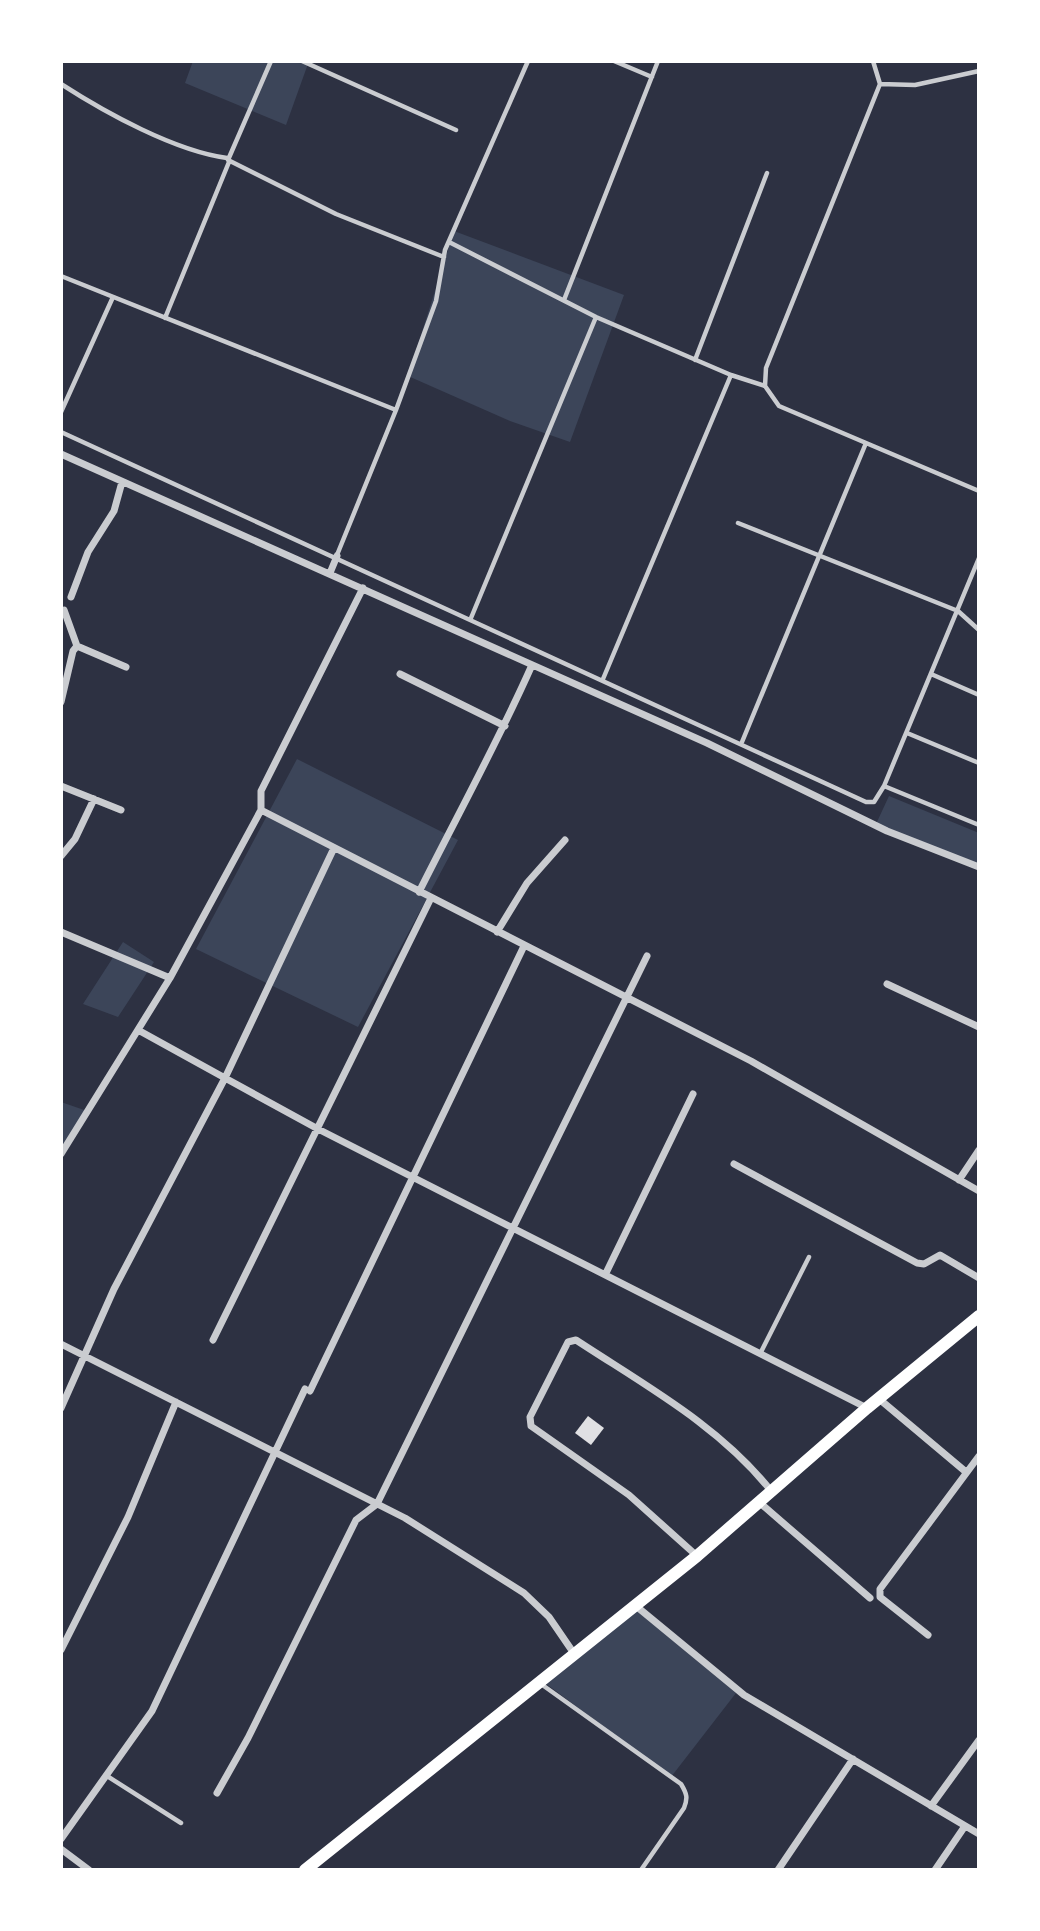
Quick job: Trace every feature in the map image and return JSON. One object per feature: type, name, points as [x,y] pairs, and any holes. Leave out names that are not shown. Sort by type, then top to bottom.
[{"type":"main road","points":[[305,1870],[697,1556],[878,1398],[979,1317]]},
{"type":"street","points":[[61,454],[708,743],[887,831],[979,867]]},
{"type":"street","points":[[71,597],[88,552],[114,512],[122,482]]},
{"type":"street","points":[[330,573],[337,556]]},
{"type":"street","points":[[61,1154],[170,978],[261,810],[261,791],[363,588]]},
{"type":"street","points":[[64,610],[77,646],[127,667]]},
{"type":"street","points":[[61,702],[73,651],[77,646]]},
{"type":"street","points":[[419,892],[475,778],[496,747],[532,665]]},
{"type":"street","points":[[400,674],[505,726]]},
{"type":"street","points":[[61,786],[121,810]]},
{"type":"street","points":[[61,856],[75,839],[94,799]]},
{"type":"street","points":[[261,810],[751,1061],[979,1191]]},
{"type":"street","points":[[497,932],[527,883],[565,840]]},
{"type":"street","points":[[61,1408],[114,1289],[225,1078],[334,848]]},
{"type":"street","points":[[213,1340],[431,898]]},
{"type":"street","points":[[61,932],[170,978]]},
{"type":"street","points":[[61,1839],[152,1711],[275,1452],[524,946]]},
{"type":"street","points":[[217,1793],[248,1738],[356,1520],[377,1504],[647,957]]},
{"type":"street","points":[[887,984],[979,1027]]},
{"type":"street","points":[[138,1030],[318,1129],[606,1273],[867,1408]]},
{"type":"street","points":[[606,1273],[693,1094]]},
{"type":"street","points":[[959,1180],[979,1150]]},
{"type":"street","points":[[734,1164],[917,1263],[924,1264],[940,1255],[979,1278]]},
{"type":"street","points":[[697,1556],[629,1495],[531,1426],[530,1417],[568,1342],[576,1340],[703,1424],[752,1467],[772,1492]]},
{"type":"street","points":[[61,1344],[377,1504],[524,1593],[549,1617],[575,1656]]},
{"type":"street","points":[[878,1398],[967,1472]]},
{"type":"street","points":[[61,1650],[128,1517],[176,1402]]},
{"type":"street","points":[[928,1635],[878,1594],[979,1456]]},
{"type":"street","points":[[760,1503],[870,1598]]},
{"type":"street","points":[[636,1606],[744,1695],[979,1834]]},
{"type":"street","points":[[931,1806],[979,1740]]},
{"type":"street","points":[[778,1870],[853,1759]]},
{"type":"street","points":[[935,1870],[965,1826]]},
{"type":"street","points":[[61,1849],[89,1870]]},
{"type":"lane","points":[[165,318],[271,61]]},
{"type":"lane","points":[[302,61],[456,130]]},
{"type":"lane","points":[[337,556],[396,410],[436,301],[449,242],[528,61]]},
{"type":"lane","points":[[614,61],[652,77]]},
{"type":"lane","points":[[564,300],[658,61]]},
{"type":"lane","points":[[765,386],[766,368],[880,83],[873,61]]},
{"type":"lane","points":[[880,83],[915,85],[979,71]]},
{"type":"lane","points":[[61,84],[101,110],[207,155],[228,160],[336,214],[444,257]]},
{"type":"lane","points":[[695,360],[767,173]]},
{"type":"lane","points":[[449,242],[596,317],[731,375],[765,386],[779,406],[979,491]]},
{"type":"lane","points":[[61,276],[396,410]]},
{"type":"lane","points":[[61,412],[113,297]]},
{"type":"lane","points":[[471,618],[596,317]]},
{"type":"lane","points":[[603,679],[731,375]]},
{"type":"lane","points":[[61,432],[742,742],[866,802],[874,802],[884,786],[979,558]]},
{"type":"lane","points":[[742,742],[866,443]]},
{"type":"lane","points":[[738,523],[958,611],[979,630]]},
{"type":"lane","points":[[931,674],[979,695]]},
{"type":"lane","points":[[906,733],[979,763]]},
{"type":"lane","points":[[884,786],[979,825]]},
{"type":"lane","points":[[761,1352],[809,1257]]},
{"type":"lane","points":[[540,1684],[681,1784],[686,1791],[688,1798],[684,1808],[641,1870]]},
{"type":"lane","points":[[107,1776],[181,1823]]},
{"type":"shaded area","points":[[193,61],[309,61],[286,125],[185,83]]},
{"type":"shaded area","points":[[454,231],[624,295],[570,442],[510,421],[408,376]]},
{"type":"shaded area","points":[[297,759],[458,840],[358,1027],[196,949]]},
{"type":"shaded area","points":[[889,796],[979,833],[979,865],[876,824]]},
{"type":"shaded area","points":[[123,942],[154,962],[118,1017],[83,1004]]},
{"type":"shaded area","points":[[61,1102],[87,1111],[61,1157]]},
{"type":"shaded area","points":[[636,1610],[736,1693],[671,1777],[545,1683]]},
{"type":"building","points":[[588,1416],[604,1428],[591,1445],[575,1433]]}]
